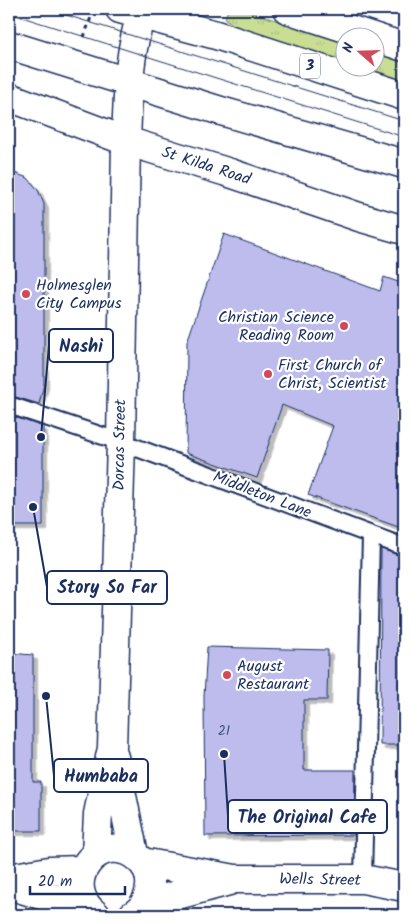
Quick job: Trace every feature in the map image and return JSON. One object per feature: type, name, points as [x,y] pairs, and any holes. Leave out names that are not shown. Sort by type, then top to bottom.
[{"type":"street","points":[[287,9],[404,47]]},
{"type":"street","name":"Dorcas Street","points":[[90,910],[80,894],[80,888],[89,862],[112,748],[121,442],[126,141],[128,83],[135,11]]},
{"type":"street","name":"3","points":[[135,11],[216,35],[404,96]]},
{"type":"street","points":[[9,45],[222,112],[404,164]]},
{"type":"street","name":"St Kilda Road","points":[[9,98],[126,141],[404,230]]},
{"type":"street","name":"Dorcas Street","points":[[112,748],[138,858],[148,872],[151,883],[149,894],[139,910]]},
{"type":"street","name":"Wells Street","points":[[89,862],[105,850],[115,849],[138,858],[235,879],[363,879],[404,887]]},
{"type":"street","points":[[9,878],[89,862]]},
{"type":"street","name":"Wells Street","points":[[139,910],[235,879]]},
{"type":"street","points":[[9,885],[90,910]]},
{"type":"lane","name":"Middleton Lane","points":[[9,405],[121,442],[404,547]]},
{"type":"lane","points":[[363,879],[371,536]]},
{"type":"green space","points":[[232,9],[242,9],[336,40],[336,61],[247,34],[225,19],[227,12]]},
{"type":"green space","points":[[386,57],[404,63],[404,81],[386,76]]},
{"type":"building","name":"Holmesglen City Campus","points":[[9,171],[28,178],[38,190],[44,204],[44,384],[39,404],[9,395]]},
{"type":"building","name":"First Church of Christ, Scientist","points":[[224,234],[380,291],[384,277],[404,284],[404,529],[308,495],[333,426],[282,405],[257,478],[186,453],[187,342]]},
{"type":"building","points":[[9,415],[43,427],[43,526],[9,526]]},
{"type":"building","points":[[381,549],[404,557],[404,745],[380,745]]},
{"type":"building","points":[[207,647],[328,650],[327,700],[304,700],[304,770],[355,770],[354,835],[205,836],[204,696]]},
{"type":"building","points":[[9,653],[33,655],[33,782],[41,782],[41,831],[9,831]]},
{"type":"tram line","points":[[47,9],[404,121]]},
{"type":"tram line","points":[[9,13],[404,137]]},
{"type":"place","name":"Holmesglen City Campus","points":[[26,294]]},
{"type":"place","name":"Christian Science Reading Room","points":[[344,326]]},
{"type":"place","name":"First Church of Christ, Scientist","points":[[268,374]]},
{"type":"place","name":"Nashi","points":[[41,437]]},
{"type":"place","name":"Story So Far","points":[[33,507]]},
{"type":"place","name":"August Restaurant","points":[[227,675]]},
{"type":"place","name":"Humbaba","points":[[46,696]]},
{"type":"place","name":"The Original Cafe","points":[[224,754]]}]
